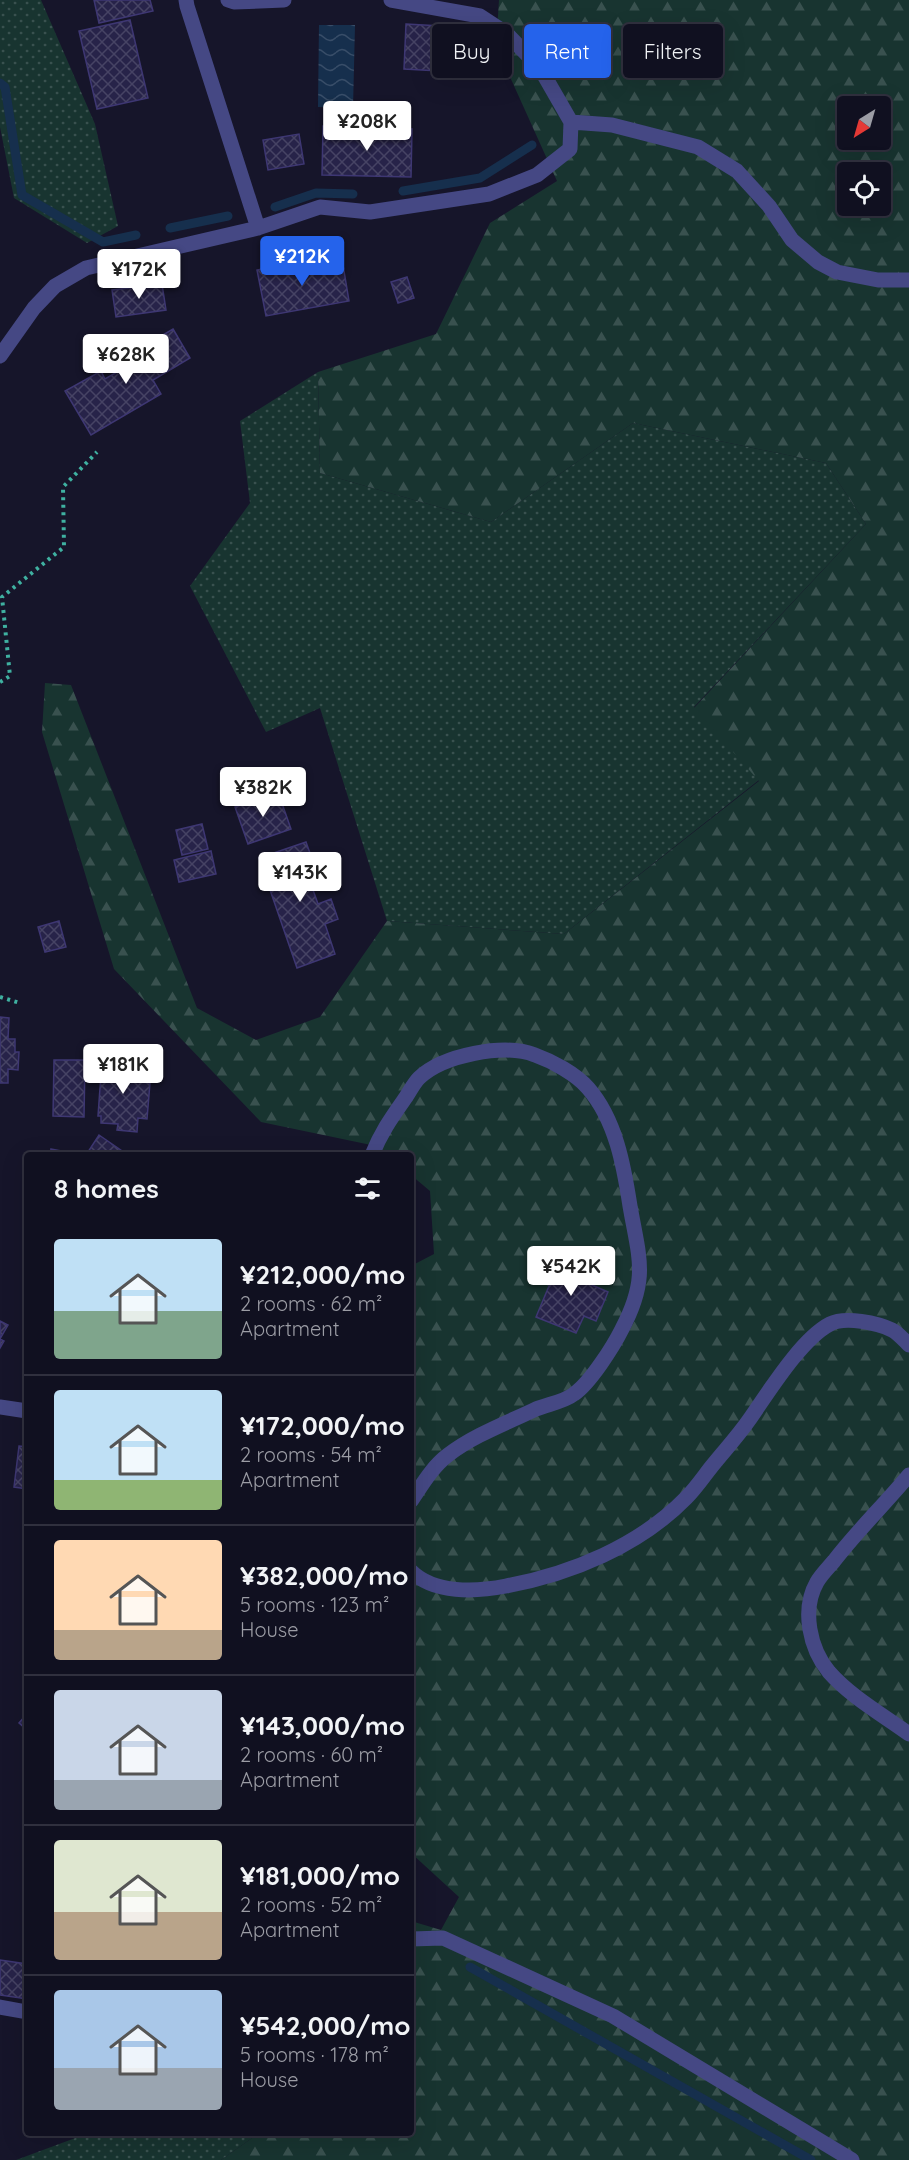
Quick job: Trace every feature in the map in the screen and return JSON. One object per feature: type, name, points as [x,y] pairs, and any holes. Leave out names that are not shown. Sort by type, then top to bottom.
[{"type":"street","points":[[186,0],[258,228]]},
{"type":"street","points":[[228,0],[234,2],[284,0]]},
{"type":"street","points":[[0,357],[34,308],[55,286],[86,268],[258,228],[320,207],[370,212],[489,194],[537,175],[570,148],[571,122],[540,68],[506,33],[480,16],[391,0]]},
{"type":"street","points":[[571,122],[612,125],[698,147],[737,171],[769,206],[792,240],[818,262],[837,272],[878,280],[909,280]]},
{"type":"street","points":[[373,1152],[381,1132],[419,1078],[444,1061],[473,1053],[504,1051],[534,1054],[565,1070],[588,1088],[606,1116],[626,1173],[639,1248],[641,1274],[634,1302],[622,1329],[597,1369],[574,1394],[476,1438],[448,1455],[428,1476],[414,1497]]},
{"type":"street","points":[[414,1574],[418,1578],[450,1588],[486,1590],[541,1578],[612,1551],[645,1532],[686,1498],[748,1421],[766,1393],[800,1351],[831,1323],[863,1321],[893,1330],[909,1345]]},
{"type":"street","points":[[0,1407],[24,1411]]},
{"type":"street","points":[[909,1475],[847,1544],[816,1584],[808,1615],[813,1645],[829,1672],[858,1697],[909,1734]]},
{"type":"street","points":[[414,1939],[443,1938],[613,2016],[852,2160]]},
{"type":"street","points":[[0,2007],[24,2011]]},
{"type":"path","points":[[0,682],[10,676],[2,597],[64,547],[63,487],[97,452]]},
{"type":"path","points":[[0,997],[20,1003]]},
{"type":"green space","points":[[0,0],[41,0],[95,124],[118,226],[87,243],[14,198],[0,127]]},
{"type":"green space","points":[[499,0],[909,0],[909,2160],[221,2160],[255,2136],[414,2136],[414,1922],[441,1930],[459,1897],[414,1856],[414,1264],[434,1254],[430,1191],[414,1178],[414,1152],[383,1152],[376,1146],[261,1122],[114,969],[42,732],[45,683],[71,685],[197,1008],[256,1040],[320,1017],[387,921],[564,934],[759,781],[694,708],[866,524],[826,463],[633,423],[491,522],[320,473],[318,372],[436,334],[490,223],[557,181],[510,78],[512,24],[497,24]]},
{"type":"green space","points":[[318,372],[320,473],[491,522],[633,423],[826,463],[866,524],[694,707],[759,780],[564,934],[387,921],[320,708],[266,732],[190,586],[250,503],[240,421]]},
{"type":"green space","points":[[255,2136],[221,2160],[16,2160],[78,2137]]},
{"type":"water","points":[[319,25],[355,25],[353,108],[318,107]]},
{"type":"building","points":[[94,0],[150,0],[153,11],[99,23]]},
{"type":"building","points":[[130,20],[148,98],[97,109],[79,31]]},
{"type":"building","points":[[406,24],[432,25],[432,71],[404,69]]},
{"type":"building","points":[[323,126],[412,129],[411,177],[322,175]]},
{"type":"building","points":[[299,134],[304,164],[268,170],[263,140]]},
{"type":"building","points":[[342,259],[349,301],[266,316],[257,270],[291,263],[292,272],[312,268],[311,265]]},
{"type":"building","points":[[407,277],[414,298],[398,303],[391,282]]},
{"type":"building","points":[[162,284],[166,310],[116,317],[112,290]]},
{"type":"building","points":[[173,329],[190,358],[153,380],[161,394],[91,435],[65,391],[101,371],[105,379],[148,354],[144,346]]},
{"type":"building","points":[[278,792],[291,829],[248,844],[235,807]]},
{"type":"building","points":[[202,824],[208,849],[182,855],[176,830]]},
{"type":"building","points":[[306,842],[321,884],[312,887],[318,904],[331,899],[338,919],[325,924],[335,954],[297,968],[259,858]]},
{"type":"building","points":[[211,851],[216,874],[179,882],[174,860]]},
{"type":"building","points":[[59,921],[66,947],[45,952],[38,927]]},
{"type":"building","points":[[0,1017],[9,1018],[8,1039],[15,1039],[15,1052],[19,1052],[18,1070],[8,1069],[8,1083],[0,1083]]},
{"type":"building","points":[[54,1060],[85,1060],[84,1117],[53,1116]]},
{"type":"building","points":[[102,1060],[145,1064],[143,1082],[150,1083],[147,1119],[138,1118],[137,1132],[117,1130],[118,1124],[101,1123],[101,1116],[98,1116]]},
{"type":"building","points":[[99,1135],[122,1151],[121,1152],[88,1152]]},
{"type":"building","points":[[51,1149],[67,1152],[50,1152]]},
{"type":"building","points":[[562,1255],[589,1267],[583,1281],[608,1292],[596,1321],[584,1316],[576,1333],[536,1317]]},
{"type":"building","points":[[0,1321],[8,1325],[0,1339]]},
{"type":"building","points":[[19,1446],[24,1447],[24,1489],[14,1487]]},
{"type":"building","points":[[24,1717],[24,1727],[19,1723]]},
{"type":"building","points":[[0,1960],[24,1964],[24,1999],[0,1995]]},
{"type":"waterway","points":[[0,83],[5,87],[22,195],[103,242],[136,235]]},
{"type":"waterway","points":[[403,191],[480,178],[532,145]]},
{"type":"waterway","points":[[275,207],[316,193],[353,194]]},
{"type":"waterway","points":[[170,228],[228,216]]},
{"type":"waterway","points":[[470,1967],[811,2160]]}]
